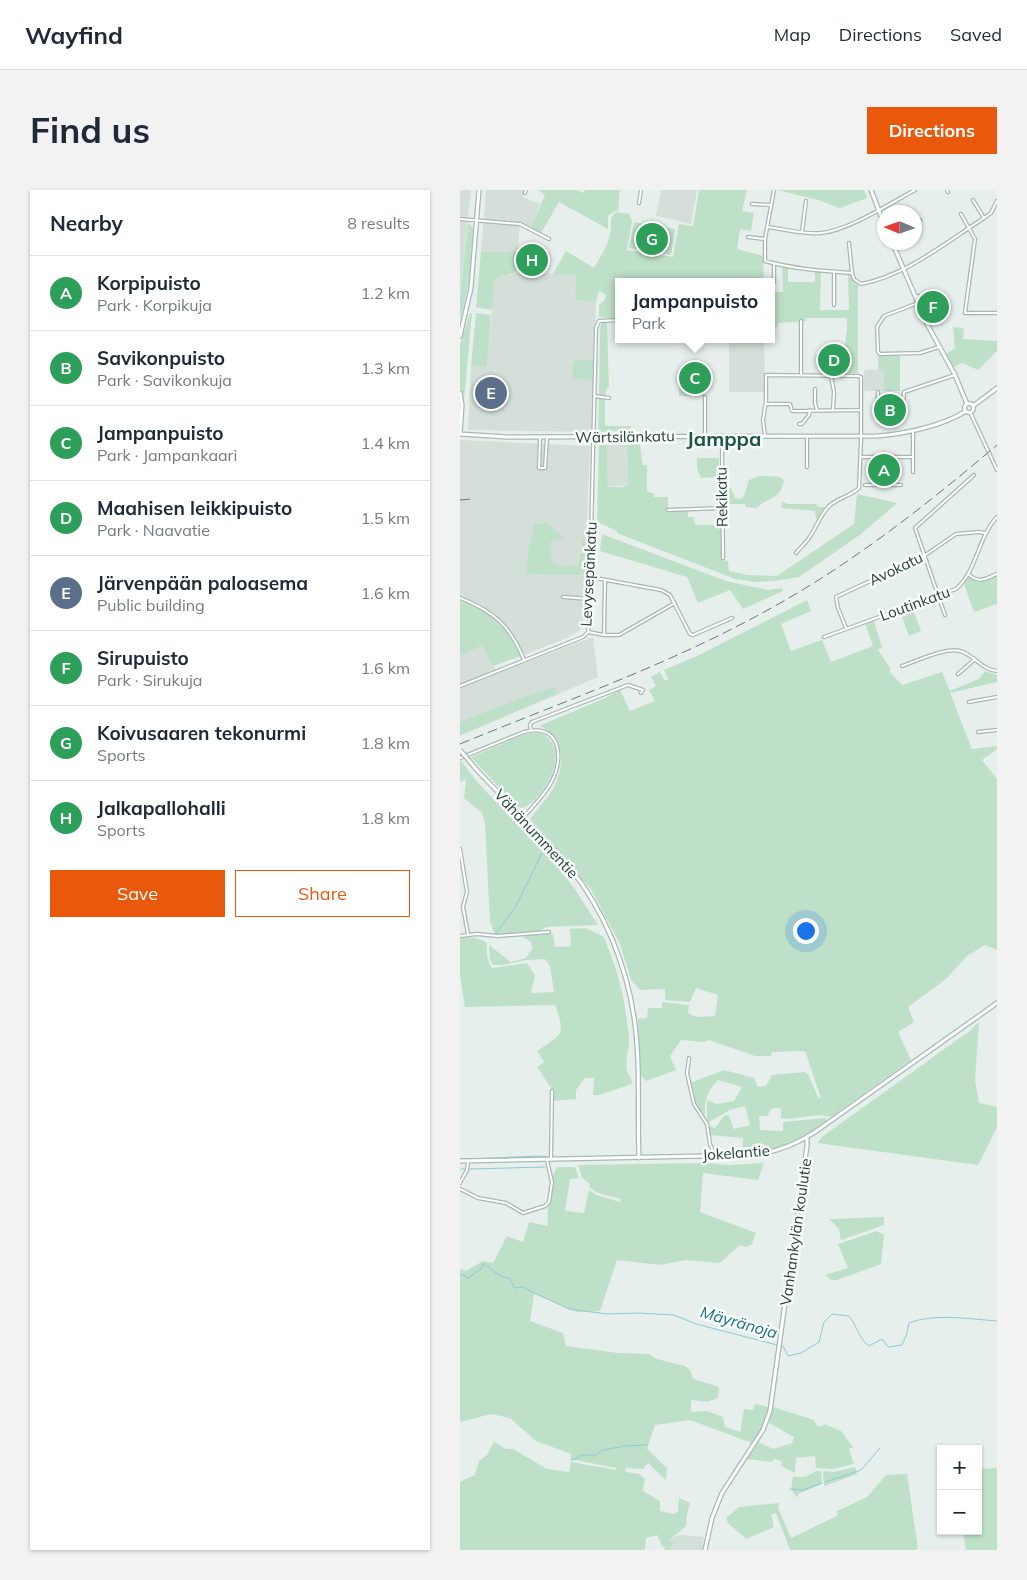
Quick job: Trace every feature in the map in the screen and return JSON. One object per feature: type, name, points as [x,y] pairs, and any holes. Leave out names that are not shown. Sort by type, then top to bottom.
[{"type":"street","points":[[460,336],[471,288],[479,190]]},
{"type":"street","points":[[639,203],[640,190]]},
{"type":"street","points":[[774,190],[765,240],[765,261],[801,269],[852,273]]},
{"type":"street","points":[[871,190],[877,206]]},
{"type":"street","points":[[886,205],[915,190]]},
{"type":"street","points":[[973,200],[984,218]]},
{"type":"street","points":[[802,232],[806,201]]},
{"type":"street","points":[[849,243],[852,273],[854,279],[860,284],[904,270],[991,213],[997,201]]},
{"type":"street","points":[[752,204],[771,206]]},
{"type":"street","points":[[768,227],[820,233],[839,229],[877,210]]},
{"type":"street","points":[[991,213],[997,213]]},
{"type":"street","points":[[961,214],[974,239],[965,313],[997,313]]},
{"type":"street","points":[[460,219],[520,224],[549,239]]},
{"type":"street","points":[[748,237],[765,240]]},
{"type":"street","points":[[895,250],[939,347],[955,375],[968,404],[973,406]]},
{"type":"street","points":[[774,263],[774,278]]},
{"type":"street","points":[[834,272],[834,305]]},
{"type":"street","points":[[915,296],[940,296]]},
{"type":"street","points":[[918,303],[884,316],[878,327],[878,352],[880,354],[920,353],[939,347]]},
{"type":"street","name":"Levysepänkatu","points":[[460,686],[583,637],[588,632],[596,325],[599,321],[615,320]]},
{"type":"street","points":[[801,376],[802,321]]},
{"type":"street","points":[[765,436],[763,420],[766,404],[766,375],[859,376],[861,378],[862,436],[859,488],[855,492],[841,497],[828,507],[809,539],[796,552]]},
{"type":"street","points":[[878,392],[878,409],[880,413],[885,415],[896,414],[903,411],[904,392],[955,375]]},
{"type":"street","points":[[831,376],[834,392],[833,410]]},
{"type":"street","points":[[968,412],[973,410],[973,406],[997,388]]},
{"type":"street","points":[[815,389],[817,410]]},
{"type":"street","points":[[460,393],[462,405],[460,439]]},
{"type":"street","points":[[594,396],[609,398]]},
{"type":"street","points":[[705,397],[705,436]]},
{"type":"street","points":[[766,404],[790,404],[792,411],[861,410]]},
{"type":"street","points":[[968,404],[965,407],[974,421],[997,470]]},
{"type":"street","points":[[799,424],[802,424],[810,414],[810,410]]},
{"type":"street","name":"Wärtsilänkatu","points":[[460,434],[547,438],[890,435],[913,431],[968,412]]},
{"type":"street","points":[[913,431],[913,472]]},
{"type":"street","points":[[807,436],[807,467]]},
{"type":"street","points":[[540,437],[539,468],[545,468],[547,438]]},
{"type":"street","name":"Rekikatu","points":[[722,437],[723,558]]},
{"type":"street","points":[[861,457],[913,457]]},
{"type":"street","points":[[879,457],[879,485]]},
{"type":"street","points":[[945,615],[914,530],[916,525],[974,475]]},
{"type":"street","points":[[866,485],[901,485]]},
{"type":"street","points":[[668,510],[722,508]]},
{"type":"street","name":"Loutinkatu","points":[[824,637],[956,589],[962,584],[968,574],[985,533],[997,517]]},
{"type":"street","name":"Avokatu","points":[[846,629],[836,598],[924,556],[956,534],[985,533]]},
{"type":"street","points":[[968,574],[979,581],[997,574]]},
{"type":"street","points":[[590,577],[661,590],[670,595],[676,603],[690,634],[693,636],[732,618]]},
{"type":"street","points":[[604,635],[606,580]]},
{"type":"street","points":[[563,597],[590,599]]},
{"type":"street","points":[[460,598],[488,611],[507,628],[524,660]]},
{"type":"street","points":[[588,632],[615,636],[622,634],[676,603]]},
{"type":"street","points":[[902,666],[949,650],[963,652],[988,670],[997,671]]},
{"type":"street","points":[[958,674],[974,660]]},
{"type":"street","points":[[531,730],[530,725],[532,722],[628,685],[642,690],[641,694]]},
{"type":"street","points":[[969,702],[997,697]]},
{"type":"street","points":[[460,758],[531,730],[540,729],[553,738],[558,753],[558,763],[554,776],[547,791],[523,818]]},
{"type":"street","points":[[978,732],[997,730]]},
{"type":"street","name":"Vähänummentie","points":[[460,750],[553,848],[585,888],[599,910],[613,941],[627,984],[634,1018],[639,1158]]},
{"type":"street","points":[[460,849],[467,892],[464,907],[468,934]]},
{"type":"street","points":[[460,936],[468,934],[498,936],[549,932]]},
{"type":"street","name":"Jokelantie","points":[[460,1161],[639,1158],[767,1153],[790,1146],[807,1137],[997,1003]]},
{"type":"street","points":[[689,1058],[687,1073],[694,1104],[707,1124],[710,1144],[715,1156]]},
{"type":"street","points":[[460,1189],[478,1198],[506,1203],[523,1213],[545,1206],[549,1202],[552,1188],[549,1160],[552,1091]]},
{"type":"street","name":"Vanhankylän koulutie","points":[[705,1550],[712,1518],[722,1493],[763,1430],[770,1411],[780,1350],[807,1137]]},
{"type":"street","points":[[460,1183],[467,1170],[468,1161]]},
{"type":"shaded area","points":[[460,190],[471,190],[460,296]]},
{"type":"shaded area","points":[[486,190],[523,190],[523,197],[540,204],[531,227],[520,222],[518,252],[481,252]]},
{"type":"shaded area","points":[[661,190],[697,190],[691,224],[656,216]]},
{"type":"shaded area","points":[[519,272],[576,275],[575,300],[596,302],[592,432],[468,430],[471,366],[487,367],[495,279]]},
{"type":"shaded area","points":[[729,343],[764,343],[765,392],[729,392]]},
{"type":"shaded area","points":[[884,369],[884,391],[864,391],[864,370]]},
{"type":"shaded area","points":[[460,441],[590,446],[583,623],[579,631],[567,638],[521,656],[506,631],[485,612],[460,602]]},
{"type":"shaded area","points":[[607,445],[627,445],[628,485],[608,487]]},
{"type":"shaded area","points":[[593,637],[598,677],[460,736],[460,656],[482,646],[498,673]]},
{"type":"shaded area","points":[[681,1535],[704,1537],[702,1550],[670,1550],[674,1537]]},
{"type":"green space","points":[[538,190],[576,190],[584,193],[585,190],[620,190],[618,211],[614,211],[608,216],[608,229],[559,202],[541,233],[531,227],[545,195]]},
{"type":"green space","points":[[699,190],[747,190],[742,211],[754,213],[751,231],[740,229],[737,249],[763,256],[764,278],[615,278],[615,319],[599,317],[599,305],[604,301],[606,295],[599,291],[596,302],[575,300],[576,275],[553,274],[566,251],[594,268],[607,244],[611,218],[616,212],[629,214],[632,221],[627,250],[673,257],[679,224],[693,226]]},
{"type":"green space","points":[[778,190],[864,190],[867,198],[840,208],[818,200]]},
{"type":"green space","points":[[634,222],[675,229],[671,255],[629,248]]},
{"type":"green space","points":[[468,224],[473,229],[470,277],[460,322],[460,296]]},
{"type":"green space","points":[[481,252],[518,252],[516,272],[495,279],[492,310],[476,307]]},
{"type":"green space","points":[[782,267],[788,268],[788,282],[815,282],[815,271],[821,272],[820,310],[849,310],[848,274],[852,274],[853,279],[858,285],[858,373],[841,373],[847,318],[806,318],[806,321],[778,323],[777,327],[775,327],[775,292],[783,292]]},
{"type":"green space","points":[[470,313],[472,313],[464,400],[460,387],[460,344]]},
{"type":"green space","points":[[476,313],[491,315],[487,367],[471,366]]},
{"type":"green space","points":[[602,322],[607,322],[609,388],[606,389],[606,396],[599,396],[600,328]]},
{"type":"green space","points":[[953,327],[964,328],[963,339],[997,341],[997,351],[978,370],[962,363],[953,367],[946,354],[955,348]]},
{"type":"green space","points":[[878,354],[900,355],[900,391],[884,391],[884,370],[878,369]]},
{"type":"green space","points":[[575,360],[593,360],[592,380],[573,378],[572,367]]},
{"type":"green space","points":[[679,368],[704,369],[704,396],[679,396]]},
{"type":"green space","points":[[599,398],[605,398],[605,426],[631,426],[630,430],[598,432]]},
{"type":"green space","points":[[599,444],[607,445],[608,487],[622,487],[628,485],[627,445],[640,444],[643,465],[647,465],[647,492],[654,493],[654,497],[668,497],[668,511],[688,511],[688,517],[694,517],[696,525],[721,525],[722,560],[728,561],[729,571],[747,575],[777,576],[854,524],[857,494],[897,503],[861,534],[799,577],[755,582],[735,579],[617,533],[617,531],[597,522]]},
{"type":"green space","points":[[697,458],[719,458],[719,477],[701,478],[697,469]]},
{"type":"green space","points":[[759,476],[780,477],[784,481],[777,495],[757,508],[746,507],[745,504],[728,504],[727,488],[731,488],[735,498],[741,499],[744,496],[749,480]]},
{"type":"green space","points":[[782,502],[788,504],[816,504],[818,507],[825,507],[816,520],[815,511],[781,508]]},
{"type":"green space","points":[[547,523],[564,538],[550,542],[552,563],[561,566],[579,565],[583,540],[589,537],[587,575],[526,574],[528,551],[535,524]]},
{"type":"green space","points":[[602,534],[726,581],[768,590],[782,588],[783,591],[743,609],[730,590],[698,603],[687,577],[600,551]]},
{"type":"green space","points":[[968,576],[977,582],[997,576],[997,604],[974,612],[964,584]]},
{"type":"green space","points":[[807,600],[811,611],[781,624],[791,651],[822,640],[831,662],[873,646],[865,623],[874,621],[882,647],[878,650],[890,668],[890,672],[902,685],[942,672],[950,691],[979,679],[985,671],[997,675],[997,682],[950,693],[972,749],[997,746],[997,749],[982,760],[997,779],[997,950],[985,945],[967,956],[946,979],[908,1007],[914,1022],[898,1032],[911,1060],[831,1117],[818,1115],[787,1119],[781,1118],[781,1108],[773,1108],[768,1116],[759,1116],[760,1130],[783,1131],[783,1122],[825,1118],[827,1121],[806,1135],[775,1150],[766,1153],[764,1144],[756,1145],[757,1153],[742,1153],[743,1138],[710,1135],[709,1126],[715,1128],[725,1115],[729,1116],[734,1129],[750,1125],[745,1106],[730,1110],[707,1123],[707,1100],[717,1104],[734,1101],[742,1087],[718,1080],[707,1097],[705,1117],[695,1104],[690,1083],[724,1070],[754,1078],[758,1087],[766,1086],[772,1075],[805,1072],[808,1074],[818,1097],[821,1099],[806,1053],[803,1051],[772,1052],[771,1056],[755,1056],[709,1040],[704,1042],[681,1040],[670,1056],[676,1070],[646,1081],[641,1076],[638,1019],[647,1018],[648,1008],[662,1008],[662,1002],[689,1005],[688,1013],[696,1017],[715,1016],[718,995],[696,988],[690,1002],[665,1000],[665,989],[640,990],[631,980],[620,944],[592,891],[530,819],[549,795],[561,766],[560,746],[549,731],[539,726],[620,690],[630,711],[655,701],[649,690],[656,686],[651,677],[660,672],[665,681],[668,679],[664,670],[697,656]]},
{"type":"green space","points":[[460,602],[485,612],[506,631],[521,656],[493,666],[482,646],[460,656]]},
{"type":"green space","points":[[912,607],[921,631],[909,636],[900,611]]},
{"type":"green space","points":[[555,687],[556,692],[554,695],[460,735],[460,722]]},
{"type":"green space","points":[[540,731],[549,739],[555,749],[556,757],[552,775],[542,792],[529,805],[522,808],[516,806],[471,757],[523,735]]},
{"type":"green space","points":[[460,760],[480,785],[514,821],[547,852],[574,888],[598,925],[546,927],[541,931],[495,935],[490,922],[485,823],[482,813],[464,798],[466,779],[460,782]]},
{"type":"green space","points":[[586,928],[604,937],[618,976],[629,1040],[627,1070],[632,1084],[599,1095],[593,1095],[594,1078],[585,1078],[576,1090],[576,1099],[553,1101],[553,1091],[537,1067],[544,1062],[537,1051],[560,1033],[561,1028],[555,1005],[465,1007],[460,975],[460,938],[474,938],[487,943],[487,956],[492,968],[527,963],[535,975],[531,993],[554,992],[550,966],[545,959],[493,965],[490,961],[489,945],[511,962],[526,958],[532,949],[531,942],[523,937],[525,934],[553,934],[555,947],[571,946],[570,929]]},
{"type":"green space","points":[[979,1022],[975,1080],[979,1103],[997,1107],[997,1127],[978,1165],[817,1143],[823,1136],[971,1030]]},
{"type":"green space","points":[[707,1163],[727,1165],[764,1163],[758,1180],[703,1173],[700,1212],[756,1233],[752,1244],[746,1247],[740,1245],[720,1263],[685,1260],[660,1265],[617,1260],[600,1311],[577,1312],[534,1294],[530,1321],[563,1333],[566,1346],[618,1353],[649,1354],[657,1359],[685,1366],[690,1370],[693,1379],[719,1387],[718,1398],[707,1402],[691,1400],[691,1412],[707,1411],[723,1417],[725,1427],[740,1432],[744,1409],[753,1410],[755,1404],[770,1407],[761,1430],[752,1443],[690,1420],[655,1425],[647,1449],[667,1468],[666,1480],[648,1463],[643,1469],[626,1468],[626,1472],[639,1474],[645,1479],[643,1491],[660,1501],[660,1511],[673,1514],[678,1512],[679,1498],[690,1503],[686,1526],[669,1542],[674,1538],[670,1550],[665,1550],[664,1548],[668,1547],[663,1547],[657,1535],[646,1538],[645,1550],[460,1550],[460,1482],[475,1475],[479,1461],[487,1455],[494,1442],[506,1449],[513,1449],[547,1469],[569,1472],[571,1462],[616,1470],[616,1468],[571,1459],[571,1454],[536,1441],[510,1418],[491,1414],[460,1422],[460,1269],[466,1271],[483,1261],[493,1263],[507,1236],[523,1242],[529,1222],[548,1226],[549,1196],[557,1167],[575,1167],[579,1178],[570,1179],[565,1211],[584,1213],[589,1190],[597,1195],[620,1202],[621,1199],[598,1193],[589,1187],[590,1184],[582,1178],[578,1165]]},
{"type":"green space","points":[[884,1217],[884,1225],[841,1240],[839,1229],[829,1219]]},
{"type":"green space","points":[[877,1231],[884,1235],[881,1264],[837,1280],[831,1280],[825,1275],[848,1268],[838,1244]]},
{"type":"green space","points":[[773,1407],[814,1420],[817,1426],[823,1426],[824,1424],[841,1431],[853,1447],[849,1449],[854,1464],[833,1469],[816,1468],[815,1456],[796,1458],[795,1473],[781,1466],[782,1461],[774,1459],[773,1462],[746,1459],[758,1442],[773,1449],[792,1443],[794,1437],[769,1423]]},
{"type":"green space","points":[[855,1467],[857,1474],[824,1486],[823,1471],[834,1472]]},
{"type":"green space","points":[[997,1468],[997,1550],[966,1550],[964,1535],[982,1535],[982,1469]]},
{"type":"green space","points":[[821,1471],[822,1484],[798,1494],[798,1498],[791,1490],[793,1476],[805,1476]]},
{"type":"green space","points":[[907,1474],[918,1549],[915,1550],[790,1550],[776,1513],[771,1514],[774,1527],[746,1539],[728,1523],[726,1518],[739,1507],[779,1503],[778,1508],[791,1538],[837,1516],[837,1511],[867,1497],[886,1475]]},
{"type":"waterway","points":[[495,934],[516,906],[542,853]]},
{"type":"waterway","points":[[472,1159],[549,1157]]},
{"type":"waterway","points":[[460,1159],[469,1159]]},
{"type":"waterway","points":[[470,1169],[545,1167]]},
{"type":"waterway","points":[[460,1169],[466,1169]]},
{"type":"waterway","name":"Mäyränoja","points":[[460,1274],[468,1278],[481,1269],[483,1264],[510,1279],[514,1288],[522,1287],[569,1309],[607,1314],[674,1315],[696,1324],[777,1345]]},
{"type":"waterway","name":"Mäyränoja","points":[[781,1346],[783,1346],[788,1356],[801,1353],[819,1342],[824,1322],[832,1314],[849,1316],[862,1339],[869,1346],[882,1339],[888,1347],[902,1345],[909,1323],[919,1320],[941,1317],[997,1321]]},
{"type":"waterway","points":[[626,1446],[647,1445]]},
{"type":"waterway","points":[[571,1460],[581,1455],[596,1455],[603,1450],[625,1446]]},
{"type":"waterway","points":[[825,1482],[861,1470],[880,1448]]},
{"type":"waterway","points":[[790,1489],[803,1490],[822,1483]]},
{"type":"railway","points":[[460,744],[653,666],[764,612],[856,555],[914,513],[997,445]]},
{"type":"railway","points":[[460,500],[473,499]]},
{"type":"place","name":"Koivusaaren tekonurmi","points":[[652,239]]},
{"type":"place","name":"Jalkapallohalli","points":[[532,260]]},
{"type":"place","name":"Sirupuisto","points":[[933,307]]},
{"type":"place","name":"Maahisen leikkipuisto","points":[[834,360]]},
{"type":"place","name":"Jampanpuisto","points":[[695,378]]},
{"type":"place","name":"Järvenpään paloasema","points":[[491,393]]},
{"type":"place","name":"Savikonpuisto","points":[[890,410]]},
{"type":"place","name":"Korpipuisto","points":[[884,470]]},
{"type":"district","name":"Jamppa","points":[[724,439]]}]
